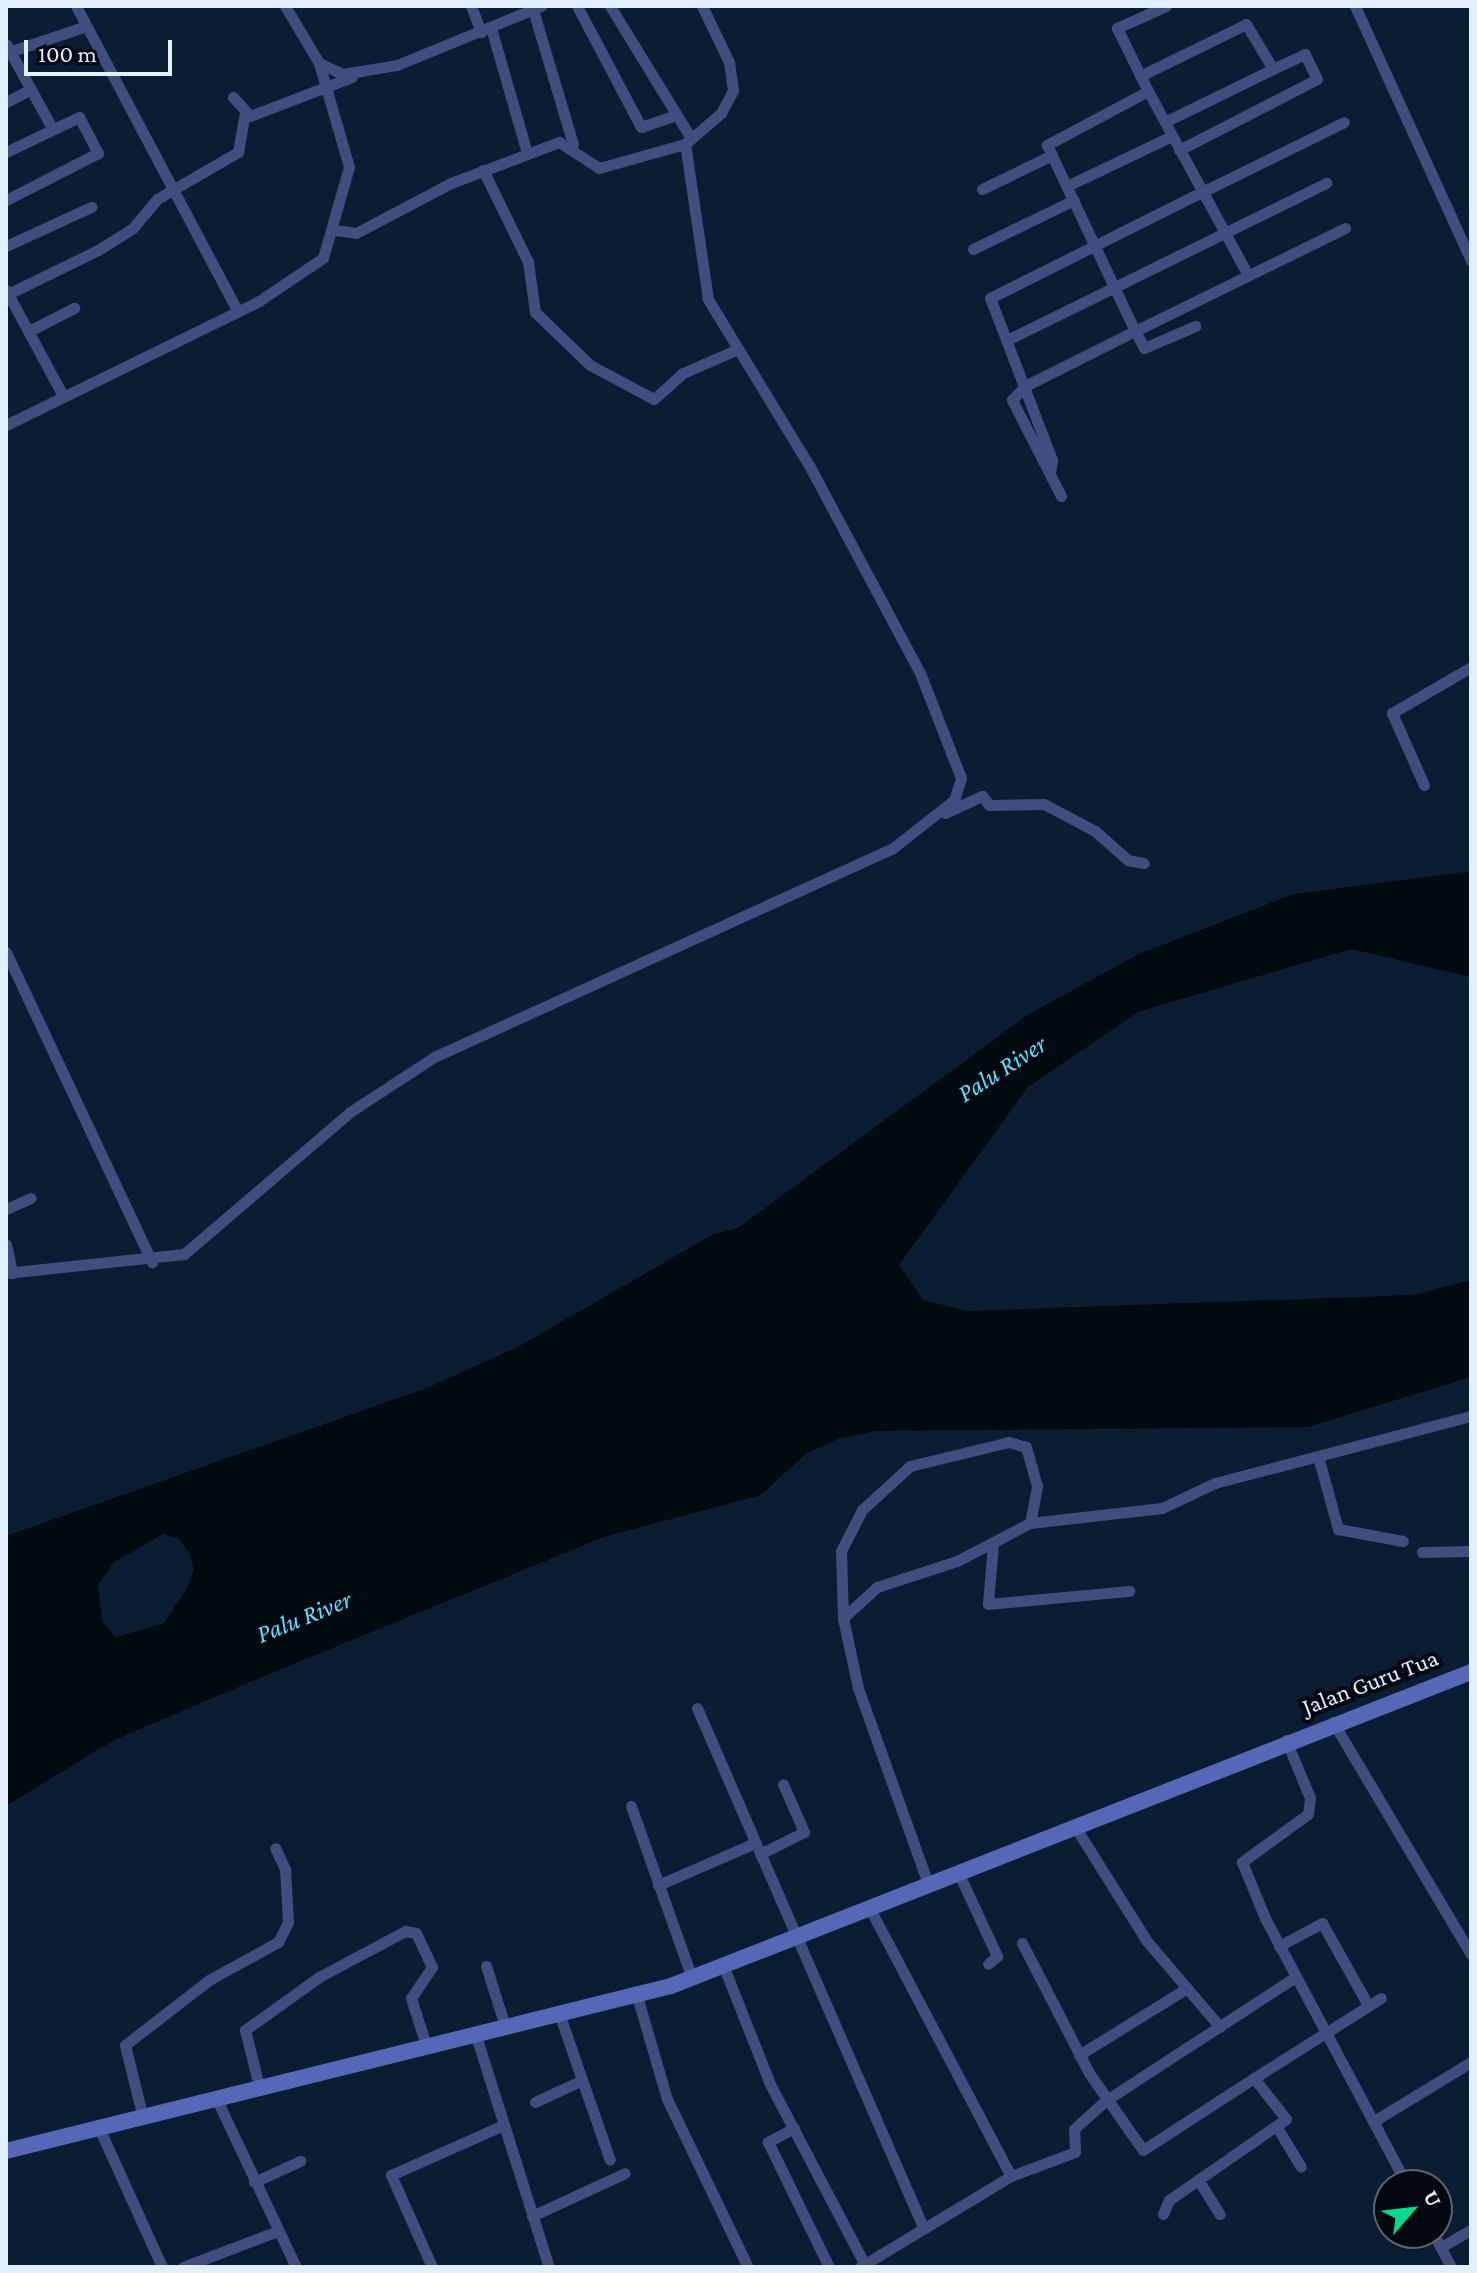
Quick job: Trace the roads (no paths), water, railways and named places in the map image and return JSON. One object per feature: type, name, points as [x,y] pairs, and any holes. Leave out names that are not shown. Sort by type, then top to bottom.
[{"type":"main road","name":"Jalan Guru Tua","points":[[6,2151],[637,1996],[692,1978],[1286,1739],[1469,1677]]},
{"type":"street","points":[[76,6],[237,310]]},
{"type":"street","points":[[6,425],[314,270],[335,230],[349,167],[319,63],[285,6]]},
{"type":"street","points":[[471,6],[486,30],[527,153]]},
{"type":"street","points":[[577,6],[641,127],[676,115]]},
{"type":"street","points":[[610,6],[676,115],[688,141],[708,299],[920,673],[961,778],[941,815]]},
{"type":"street","points":[[244,117],[486,30],[537,8],[573,144],[599,168],[688,141],[721,113],[733,90],[729,62],[702,6]]},
{"type":"street","points":[[1166,6],[1117,28],[1248,275]]},
{"type":"street","points":[[1355,6],[1471,261]]},
{"type":"street","points":[[1140,76],[1246,24],[1273,69]]},
{"type":"street","points":[[52,128],[7,49],[86,26]]},
{"type":"street","points":[[1165,122],[1305,54],[1317,79],[1179,150]]},
{"type":"street","points":[[319,63],[360,74]]},
{"type":"street","points":[[6,102],[30,90]]},
{"type":"street","points":[[1148,91],[1047,145],[1144,348],[1195,326]]},
{"type":"street","points":[[63,396],[7,292],[132,229],[174,187],[243,148],[244,117],[233,97]]},
{"type":"street","points":[[6,152],[52,128],[81,118],[97,155],[6,200]]},
{"type":"street","points":[[1025,386],[990,298],[1344,122]]},
{"type":"street","points":[[1067,186],[1172,136]]},
{"type":"street","points":[[335,230],[356,233],[483,170],[527,153],[573,144]]},
{"type":"street","points":[[982,189],[1052,155]]},
{"type":"street","points":[[483,170],[528,262],[535,312],[590,365],[654,399],[683,373],[738,349]]},
{"type":"street","points":[[1007,340],[1226,235],[1326,183]]},
{"type":"street","points":[[973,249],[1073,199]]},
{"type":"street","points":[[6,246],[91,207]]},
{"type":"street","points":[[1061,496],[1012,400],[1025,386],[1345,228]]},
{"type":"street","points":[[29,331],[74,308]]},
{"type":"street","points":[[1424,785],[1392,713],[1471,667]]},
{"type":"street","points":[[6,1244],[9,1273],[152,1262],[203,1243],[350,1112],[434,1057],[737,924],[893,848],[941,815],[982,796],[989,805],[1044,804],[1144,863]]},
{"type":"street","points":[[6,952],[152,1262]]},
{"type":"street","points":[[6,1209],[31,1198]]},
{"type":"street","points":[[843,1618],[877,1587],[993,1544],[1030,1523],[1162,1508],[1215,1483],[1319,1460],[1471,1416]]},
{"type":"street","points":[[928,1884],[899,1818],[843,1618],[847,1535],[883,1486],[910,1466],[1019,1442],[1035,1462],[1030,1523]]},
{"type":"street","points":[[1319,1460],[1338,1529],[1403,1541]]},
{"type":"street","points":[[993,1544],[988,1604],[1129,1591]]},
{"type":"street","points":[[1422,1552],[1471,1551]]},
{"type":"street","points":[[697,1708],[924,2229]]},
{"type":"street","points":[[1333,1722],[1471,1954]]},
{"type":"street","points":[[1286,1739],[1310,1798],[1308,1814],[1242,1862],[1279,1946],[1399,2169]]},
{"type":"street","points":[[658,1885],[804,1832],[783,1784]]},
{"type":"street","points":[[631,1806],[692,1978]]},
{"type":"street","points":[[1074,1825],[1141,1933],[1220,2027]]},
{"type":"street","points":[[143,2118],[125,2045],[217,1975],[278,1942],[288,1922],[285,1869],[275,1848]]},
{"type":"street","points":[[958,1872],[996,1953],[988,1964]]},
{"type":"street","points":[[869,1907],[1011,2176]]},
{"type":"street","points":[[1279,1946],[1322,1923],[1368,2005]]},
{"type":"street","points":[[260,2090],[245,2030],[319,1977],[405,1931],[416,1933],[432,1967],[411,1998],[427,2048]]},
{"type":"street","points":[[1022,1943],[1105,2101],[1147,2151],[1324,2030],[1381,1998]]},
{"type":"street","points":[[723,1965],[746,2033],[862,2266],[1011,2176],[1075,2152],[1074,2129],[1105,2101],[1295,1977]]},
{"type":"street","points":[[486,1966],[506,2029]]},
{"type":"street","points":[[1079,2055],[1187,1988]]},
{"type":"street","points":[[637,1996],[667,2099],[748,2267]]},
{"type":"street","points":[[560,2016],[580,2081],[610,2160]]},
{"type":"street","points":[[476,2036],[501,2126],[549,2267]]},
{"type":"street","points":[[1374,2121],[1469,2068]]},
{"type":"street","points":[[1163,2214],[1169,2200],[1240,2159],[1278,2129],[1285,2114],[1254,2078]]},
{"type":"street","points":[[535,2102],[580,2081]]},
{"type":"street","points":[[217,2100],[296,2267]]},
{"type":"street","points":[[432,2267],[391,2175],[501,2126]]},
{"type":"street","points":[[99,2128],[162,2267]]},
{"type":"street","points":[[794,2128],[768,2142],[829,2267]]},
{"type":"street","points":[[1278,2129],[1301,2167]]},
{"type":"street","points":[[254,2182],[300,2161]]},
{"type":"street","points":[[532,2216],[625,2173]]},
{"type":"street","points":[[1199,2181],[1220,2214]]},
{"type":"street","points":[[1453,2240],[1471,2230]]},
{"type":"street","points":[[183,2267],[278,2231]]},
{"type":"street","points":[[1442,2249],[1451,2267]]},
{"type":"water","name":"Palu River","points":[[1471,871],[1471,977],[1351,949],[1138,1012],[1028,1087],[899,1265],[923,1300],[967,1311],[1413,1295],[1471,1280],[1471,1377],[1308,1427],[875,1431],[838,1439],[807,1453],[761,1495],[604,1537],[276,1671],[112,1741],[6,1806],[6,1536],[427,1388],[518,1347],[712,1235],[738,1228],[1029,1014],[1139,954],[1294,894]],"holes":[[[163,1534],[179,1539],[190,1554],[194,1570],[186,1590],[164,1623],[116,1637],[102,1622],[98,1585],[114,1562]]]}]
